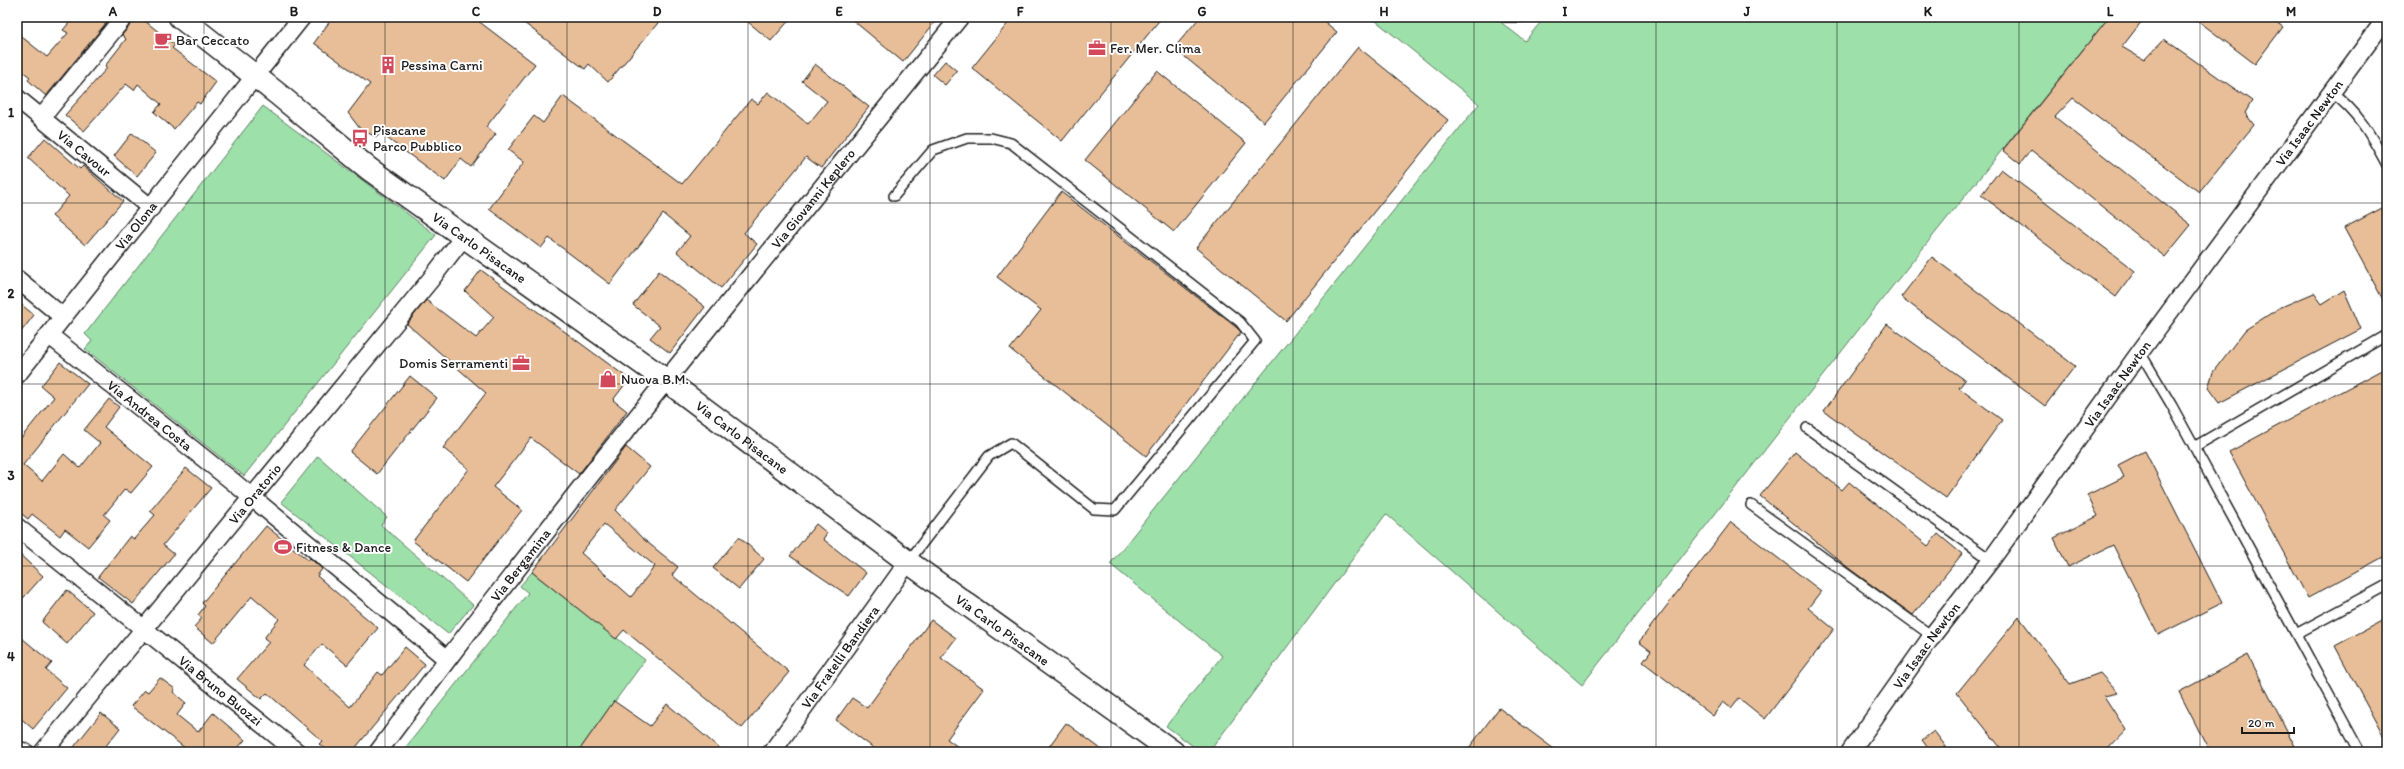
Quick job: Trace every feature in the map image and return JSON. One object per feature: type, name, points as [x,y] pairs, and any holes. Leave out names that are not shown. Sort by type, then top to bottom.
[{"type":"street","points":[[42,117],[124,17]]},
{"type":"street","name":"Via Carlo Pisacane","points":[[180,17],[255,75],[369,169],[465,235],[667,381],[908,562],[1174,752]]},
{"type":"street","name":"Via Olona","points":[[17,375],[302,17]]},
{"type":"street","name":"Via Giovanni Keplero","points":[[667,381],[960,17]]},
{"type":"street","name":"Via Isaac Newton","points":[[1850,752],[1932,636],[1991,560],[2140,352],[2387,17]]},
{"type":"street","name":"Via Cavour","points":[[17,98],[151,208]]},
{"type":"street","name":"Via Oratorio","points":[[43,752],[431,279],[465,235]]},
{"type":"street","points":[[17,279],[64,317]]},
{"type":"street","name":"Via Andrea Costa","points":[[49,335],[251,497],[447,659]]},
{"type":"street","name":"Via Bergamina","points":[[378,752],[447,659],[667,381]]},
{"type":"street","name":"Via Bruno Buozzi","points":[[17,527],[297,752]]},
{"type":"street","name":"Via Fratelli Bandiera","points":[[772,752],[908,562]]},
{"type":"street","points":[[17,747],[28,752]]},
{"type":"lane","points":[[1505,17],[1521,17]]},
{"type":"lane","points":[[2331,92],[2347,103],[2366,127],[2387,165]]},
{"type":"lane","points":[[894,196],[932,150],[967,138],[991,138],[1011,143],[1240,322],[1255,341],[1115,510],[1094,509],[1011,443],[990,456],[908,562]]},
{"type":"lane","points":[[2194,447],[2387,335]]},
{"type":"lane","points":[[2140,352],[2194,447],[2360,752]]},
{"type":"lane","points":[[1807,428],[1991,560]]},
{"type":"lane","points":[[1751,504],[1932,636]]},
{"type":"lane","points":[[2296,634],[2387,585]]},
{"type":"green space","points":[[1371,17],[1494,17],[1525,41],[1545,17],[2109,17],[1891,288],[1582,685],[1386,514],[1209,752],[1201,752],[1166,726],[1222,656],[1110,564],[1479,104]]},
{"type":"green space","points":[[263,106],[436,235],[244,476],[85,349],[92,341],[85,334]]},
{"type":"green space","points":[[318,456],[387,517],[381,525],[473,605],[448,634],[281,502]]},
{"type":"green space","points":[[532,572],[645,660],[578,752],[402,752],[528,593],[520,586]]},
{"type":"building","points":[[74,17],[111,17],[46,96],[28,80],[30,77],[17,67],[17,33],[47,57],[68,33],[63,30]]},
{"type":"building","points":[[134,17],[140,17],[175,45],[172,48],[216,82],[200,104],[197,102],[174,129],[154,112],[161,104],[138,84],[134,90],[126,84],[84,131],[65,115],[107,68],[105,66],[126,39],[122,35],[132,23]]},
{"type":"building","points":[[333,17],[473,17],[535,64],[486,127],[496,134],[471,167],[461,159],[445,181],[380,133],[377,137],[361,130],[348,113],[370,84],[314,43]]},
{"type":"building","points":[[516,17],[663,17],[608,82],[589,64],[585,69]]},
{"type":"building","points":[[742,17],[792,17],[771,41]]},
{"type":"building","points":[[849,17],[939,17],[903,62]]},
{"type":"building","points":[[1013,17],[1162,17],[1062,141],[972,68]]},
{"type":"building","points":[[1200,17],[1319,17],[1337,32],[1264,122],[1174,48]]},
{"type":"building","points":[[2109,17],[2145,17],[2122,47],[2144,60],[2164,39],[2252,101],[2245,113],[2254,125],[2199,192],[2073,98],[2055,117],[2191,225],[2165,257],[2031,150],[2020,164],[2003,150]]},
{"type":"building","points":[[2193,17],[2269,17],[2283,27],[2255,64]]},
{"type":"building","points":[[1358,47],[1448,120],[1286,321],[1196,248]]},
{"type":"building","points":[[945,61],[957,71],[945,85],[933,75]]},
{"type":"building","points":[[815,64],[869,107],[821,168],[806,157],[744,233],[757,244],[721,288],[677,252],[690,236],[663,214],[610,284],[549,238],[541,248],[489,209],[524,162],[508,150],[534,116],[543,123],[563,96],[682,184],[751,99],[758,104],[768,92],[808,124],[827,101],[802,81]]},
{"type":"building","points":[[1157,71],[1246,143],[1174,232],[1085,160]]},
{"type":"building","points":[[132,133],[156,153],[137,176],[114,156]]},
{"type":"building","points":[[45,138],[80,169],[83,166],[123,201],[85,245],[52,216],[69,196],[28,158]]},
{"type":"building","points":[[2001,169],[2135,271],[2116,297],[1981,195]]},
{"type":"building","points":[[1061,192],[1241,332],[1146,456],[1010,349],[1041,310],[997,277]]},
{"type":"building","points":[[2382,208],[2387,216],[2387,307],[2344,228]]},
{"type":"building","points":[[1932,257],[2075,366],[2045,406],[1901,297]]},
{"type":"building","points":[[481,270],[629,379],[613,400],[627,411],[579,474],[531,438],[493,487],[522,510],[466,582],[413,541],[469,469],[443,448],[486,393],[407,324],[426,300],[476,338],[494,317],[465,291]]},
{"type":"building","points":[[659,271],[705,307],[670,353],[650,338],[660,326],[633,305]]},
{"type":"building","points":[[2344,290],[2361,329],[2219,403],[2208,388],[2213,372],[2245,330],[2279,308],[2314,293],[2322,304]]},
{"type":"building","points":[[17,301],[34,315],[17,337]]},
{"type":"building","points":[[1887,324],[1965,380],[1959,388],[2002,420],[1946,498],[1824,411]]},
{"type":"building","points":[[60,362],[88,384],[23,465],[42,481],[64,454],[80,468],[100,443],[84,430],[109,399],[119,407],[104,427],[153,467],[131,493],[125,489],[104,515],[110,520],[88,547],[65,529],[60,536],[32,514],[28,519],[17,510],[17,443],[54,397],[41,386]]},
{"type":"building","points":[[2387,367],[2387,555],[2308,598],[2229,452]]},
{"type":"building","points":[[410,376],[437,398],[377,474],[350,452]]},
{"type":"building","points":[[626,447],[650,467],[615,510],[642,538],[678,567],[672,575],[789,672],[742,728],[624,630],[616,639],[532,572]],"holes":[[[604,524],[655,566],[631,597],[581,553]]]},
{"type":"building","points":[[2145,451],[2222,603],[2158,635],[2113,545],[2068,567],[2054,538],[2098,516],[2087,495],[2124,477],[2118,465]]},
{"type":"building","points":[[1795,452],[1842,490],[1849,482],[1928,546],[1938,534],[1962,554],[1913,615],[1851,570],[1760,496]]},
{"type":"building","points":[[186,468],[211,488],[163,545],[174,554],[133,604],[98,577],[130,536],[134,539],[155,515],[150,511]]},
{"type":"building","points":[[1731,522],[1821,591],[1808,608],[1834,629],[1765,719],[1739,698],[1731,708],[1723,702],[1713,716],[1643,662],[1651,651],[1639,642]]},
{"type":"building","points":[[816,524],[827,533],[823,539],[866,573],[849,596],[790,556]]},
{"type":"building","points":[[266,526],[308,560],[310,558],[322,569],[317,576],[378,628],[347,665],[322,644],[304,665],[350,707],[378,672],[382,675],[405,647],[425,664],[352,752],[329,752],[319,744],[322,741],[267,693],[261,699],[237,679],[269,642],[264,638],[279,619],[252,596],[213,643],[194,627],[202,618],[198,615],[205,606],[202,603]]},
{"type":"building","points":[[739,537],[764,559],[739,589],[713,568]]},
{"type":"building","points":[[17,552],[43,576],[17,605]]},
{"type":"building","points":[[67,590],[93,612],[67,644],[42,622]]},
{"type":"building","points":[[2019,617],[2070,684],[2100,673],[2118,693],[2104,696],[2126,730],[2105,752],[2004,752],[1957,693]]},
{"type":"building","points":[[2387,618],[2387,743],[2335,646]]},
{"type":"building","points":[[931,620],[956,638],[941,658],[984,689],[947,739],[965,752],[879,752],[836,720],[852,698],[867,708]]},
{"type":"building","points":[[17,634],[52,663],[46,670],[67,688],[33,729],[17,715]]},
{"type":"building","points":[[2248,655],[2298,752],[2210,752],[2179,692]]},
{"type":"building","points":[[160,678],[175,689],[173,692],[186,703],[177,715],[198,732],[213,713],[245,740],[234,752],[190,752],[131,706],[145,690],[148,692]]},
{"type":"building","points":[[614,701],[650,726],[667,704],[724,752],[578,752]]},
{"type":"building","points":[[1499,708],[1558,752],[1466,752]]},
{"type":"building","points":[[101,713],[120,728],[101,752],[70,752]]},
{"type":"building","points":[[1066,723],[1105,752],[1045,752]]},
{"type":"building","points":[[1934,731],[1950,752],[1931,752],[1922,740]]},
{"type":"place","name":"Bar Ceccato","points":[[163,40]]},
{"type":"place","name":"Fer. Mer. Clima","points":[[1097,48]]},
{"type":"place","name":"Pessina Carni","points":[[388,65]]},
{"type":"place","name":"Pisacane Parco Pubblico","points":[[360,138]]},
{"type":"place","name":"Domis Serramenti","points":[[521,363]]},
{"type":"place","name":"Nuova B.M.","points":[[608,379]]},
{"type":"place","name":"Fitness & Dance","points":[[283,547]]}]
